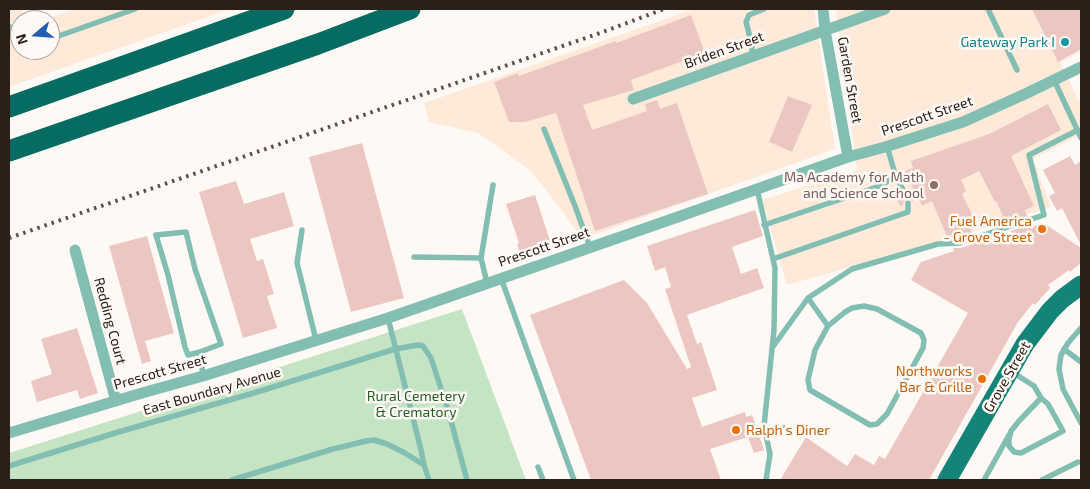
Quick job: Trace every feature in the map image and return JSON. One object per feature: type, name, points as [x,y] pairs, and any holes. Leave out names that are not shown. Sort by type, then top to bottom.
[{"type":"highway","points":[[9,107],[284,9]]},
{"type":"highway","points":[[9,151],[318,44],[410,9]]},
{"type":"main road","name":"Grove Street","points":[[947,480],[1025,344],[1050,311],[1081,285]]},
{"type":"street","name":"Garden Street","points":[[823,9],[825,30],[848,157]]},
{"type":"street","name":"Briden Street","points":[[632,99],[885,9]]},
{"type":"street","name":"Prescott Street","points":[[9,432],[203,376],[388,318],[848,157],[963,122],[1081,67]]},
{"type":"street","name":"Redding Court","points":[[75,250],[116,400]]},
{"type":"lane","points":[[60,35],[135,9]]},
{"type":"lane","points":[[752,56],[752,45],[746,22],[748,15],[764,9]]},
{"type":"lane","points":[[988,9],[1017,70]]},
{"type":"lane","points":[[1054,80],[1081,138]]},
{"type":"lane","points":[[544,129],[590,247]]},
{"type":"lane","points":[[772,348],[808,298],[852,268],[938,244],[960,243],[1044,215],[1029,155],[1078,130]]},
{"type":"lane","points":[[887,146],[904,192]]},
{"type":"lane","points":[[764,225],[883,185],[896,174]]},
{"type":"lane","points":[[487,283],[481,258],[493,184]]},
{"type":"lane","points":[[757,190],[775,268],[774,330],[764,426],[770,454],[766,480]]},
{"type":"lane","points":[[773,259],[908,212],[908,203]]},
{"type":"lane","points":[[302,230],[297,263],[316,340]]},
{"type":"lane","points":[[186,232],[195,269],[222,344],[200,352],[188,355],[156,235],[186,232]]},
{"type":"lane","points":[[414,257],[481,258]]},
{"type":"lane","points":[[501,278],[574,480]]},
{"type":"lane","points":[[808,298],[828,326]]},
{"type":"lane","points":[[864,306],[877,308],[921,334],[924,340],[923,348],[887,414],[878,424],[870,426],[810,390],[808,380],[815,350],[828,326],[852,308],[864,306]]},
{"type":"lane","points":[[388,318],[429,480]]},
{"type":"lane","points":[[1081,328],[1064,349],[1061,355],[1059,370],[1063,389],[1081,423]]},
{"type":"lane","name":"East Boundary Avenue","points":[[9,466],[395,349],[418,344],[423,346],[431,358],[448,410],[467,480]]},
{"type":"lane","points":[[1064,349],[1081,362]]},
{"type":"lane","points":[[200,352],[203,376]]},
{"type":"lane","points":[[1010,371],[1034,386],[1041,398],[1048,404],[1063,431],[1021,453],[1014,452],[1010,446],[1011,431]]},
{"type":"lane","points":[[984,480],[1011,431],[1041,398]]},
{"type":"lane","points":[[232,480],[333,449],[374,440],[405,453],[424,465]]},
{"type":"lane","points":[[1042,480],[1078,462]]},
{"type":"lane","points":[[538,467],[543,480]]},
{"type":"shaded area","points":[[9,9],[22,10],[10,10],[10,60],[60,60],[60,14],[75,9],[230,9],[9,87]]},
{"type":"shaded area","points":[[694,9],[814,9],[835,149],[582,239],[530,170],[478,133],[429,122],[424,103]]},
{"type":"shaded area","points":[[836,9],[1081,9],[1081,52],[1060,62],[1081,105],[1081,134],[1033,159],[1051,207],[946,240],[787,285],[762,200],[857,170]]},
{"type":"green space","name":"Rural Cemetery & Crematory","points":[[462,309],[526,480],[9,480],[9,453]]},
{"type":"building","name":"Gateway Park I","points":[[1032,9],[1081,9],[1081,49],[1058,62]]},
{"type":"building","points":[[691,15],[705,53],[631,80],[634,90],[583,105],[592,130],[647,111],[645,104],[657,100],[660,109],[677,103],[708,194],[595,231],[556,113],[525,122],[509,122],[494,82],[518,73],[519,76]]},
{"type":"building","points":[[788,96],[812,105],[792,152],[769,142]]},
{"type":"building","points":[[1048,104],[1061,130],[1011,156],[1034,206],[1025,210],[1027,216],[1006,223],[979,171],[961,180],[966,191],[962,194],[977,224],[970,227],[972,234],[948,239],[932,201],[922,206],[919,198],[912,201],[908,198],[900,206],[895,196],[900,194],[906,196],[908,190],[913,188],[905,171],[913,168],[911,161],[989,134]]},
{"type":"building","points":[[362,143],[404,298],[351,312],[309,157]]},
{"type":"building","points":[[1070,156],[1075,165],[1081,161],[1081,245],[1062,208],[1057,211],[1049,196],[1055,193],[1043,170]]},
{"type":"building","points":[[236,181],[244,204],[284,192],[294,226],[250,239],[257,261],[263,259],[274,294],[267,296],[277,328],[243,338],[199,192]]},
{"type":"building","points":[[535,195],[551,244],[520,254],[517,244],[519,243],[506,204]]},
{"type":"building","points":[[755,210],[763,236],[732,247],[741,274],[757,268],[764,288],[687,315],[697,344],[701,342],[717,390],[692,398],[702,427],[745,412],[746,417],[752,415],[764,450],[754,453],[748,437],[710,449],[721,480],[591,480],[530,315],[624,280],[647,303],[687,369],[691,367],[665,289],[671,287],[665,267],[655,271],[647,246]]},
{"type":"building","points":[[1043,224],[1081,248],[1081,263],[1048,285],[1050,288],[1035,305],[1033,303],[1018,322],[929,480],[780,480],[806,437],[847,466],[855,454],[874,465],[879,456],[885,459],[968,313],[911,280],[921,262],[954,251],[953,248],[977,244],[1030,225],[1031,227]]},
{"type":"building","points":[[147,236],[174,333],[145,341],[151,361],[142,364],[109,246]]},
{"type":"building","points":[[77,328],[98,393],[80,399],[77,390],[37,402],[31,381],[52,374],[41,339]]},
{"type":"railway","points":[[9,238],[600,33],[664,9]]},
{"type":"place","name":"Gateway Park I","points":[[1065,42]]},
{"type":"place","name":"Ma Academy for Math and Science School","points":[[934,185]]},
{"type":"place","name":"Fuel America - Grove Street","points":[[1042,229]]},
{"type":"place","name":"Northworks Bar & Grille","points":[[982,379]]},
{"type":"place","name":"Ralph's Diner","points":[[736,430]]}]
